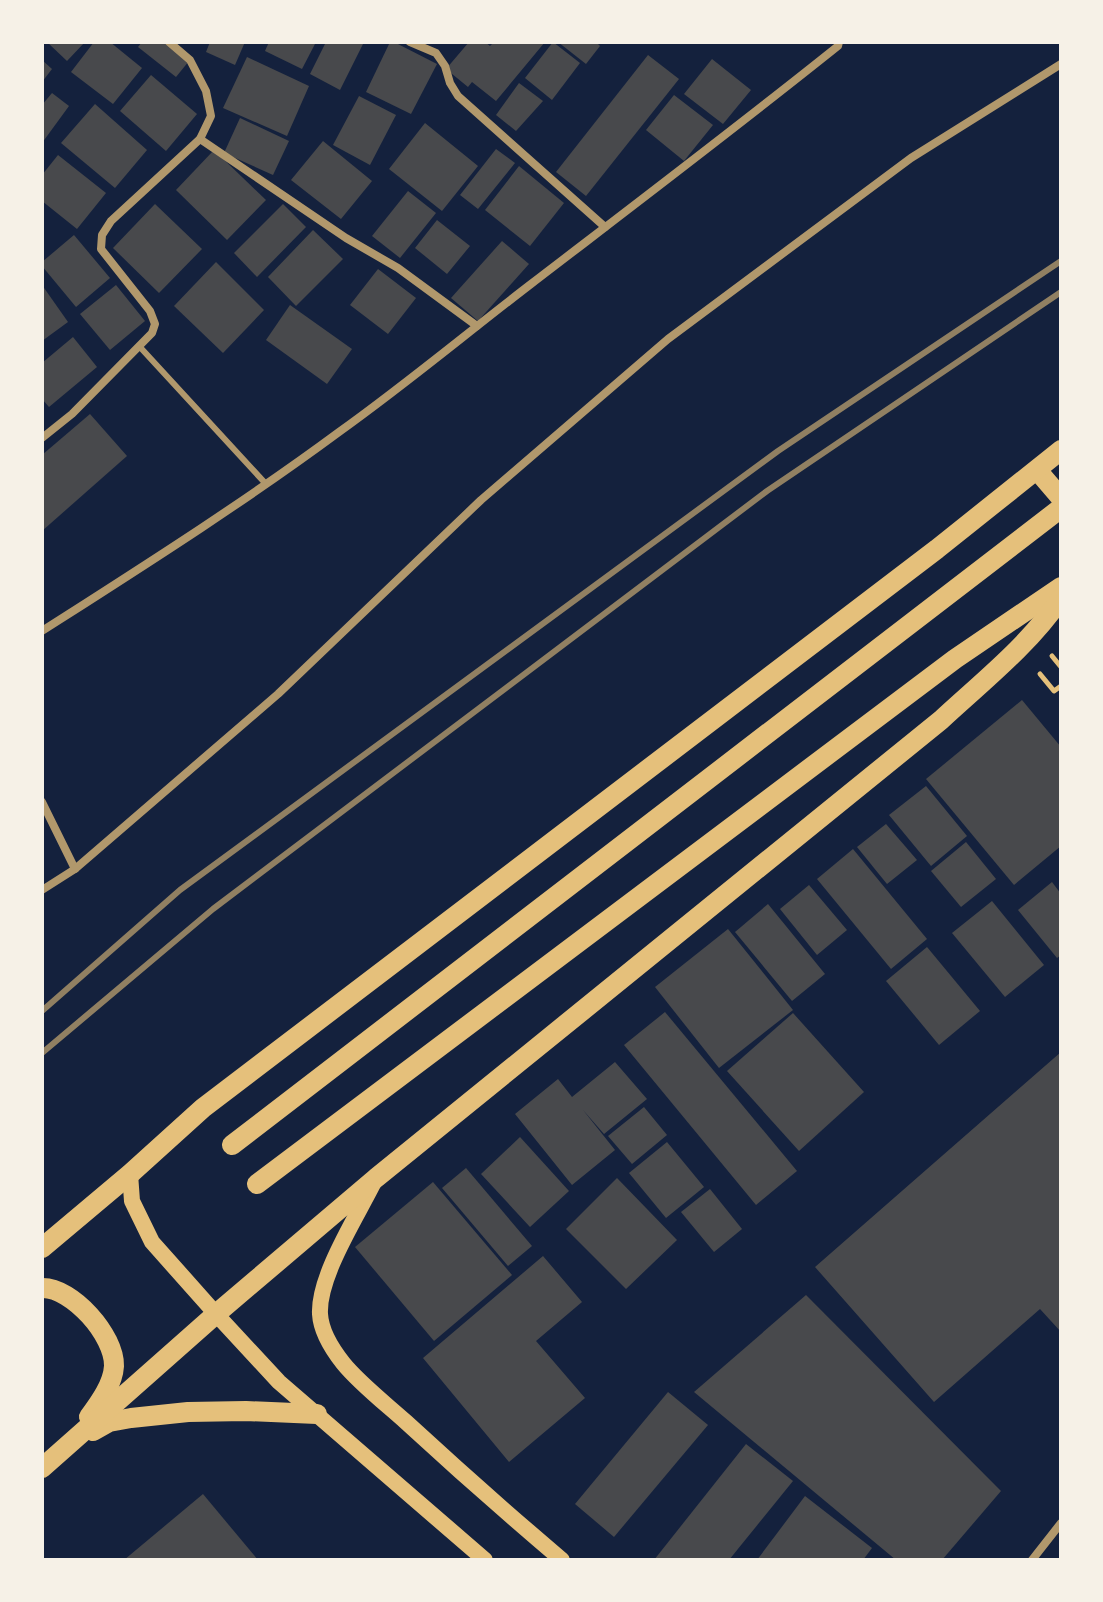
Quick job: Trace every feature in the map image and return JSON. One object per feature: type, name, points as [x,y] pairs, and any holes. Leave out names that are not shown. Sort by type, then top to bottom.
[{"type":"main road","points":[[42,1248],[203,1108],[937,549],[1061,450]]},
{"type":"main road","points":[[1037,470],[1061,498]]},
{"type":"main road","points":[[232,1145],[1061,508]]},
{"type":"main road","points":[[257,1184],[955,659],[1061,587]]},
{"type":"main road","points":[[42,1468],[376,1178],[941,720],[1019,648],[1061,598]]},
{"type":"main road","points":[[130,1174],[132,1201],[152,1242],[216,1314],[279,1382],[485,1560]]},
{"type":"main road","points":[[376,1178],[341,1246],[326,1284],[320,1305],[326,1337],[344,1364],[477,1487],[562,1560]]},
{"type":"main road","points":[[42,1288],[49,1288],[73,1301],[94,1318],[113,1351],[114,1369],[109,1386],[71,1442]]},
{"type":"main road","points":[[71,1442],[109,1422],[131,1418],[217,1411],[317,1414]]},
{"type":"street","points":[[42,438],[72,414],[152,333],[155,324],[150,311],[101,249],[102,235],[111,221],[200,139],[211,116],[206,91],[190,60],[169,42]]},
{"type":"street","points":[[410,42],[436,53],[458,96],[605,227]]},
{"type":"street","points":[[42,631],[222,515],[424,370],[773,98],[838,46],[839,42]]},
{"type":"street","points":[[42,890],[75,869],[278,694],[481,500],[668,339],[911,158],[1061,64]]},
{"type":"street","points":[[200,139],[346,238],[398,268],[477,326]]},
{"type":"street","points":[[42,802],[75,869]]},
{"type":"street","points":[[1032,1560],[1061,1523]]},
{"type":"lane","points":[[139,346],[266,484]]},
{"type":"path","points":[[1054,691],[1061,686]]},
{"type":"building","points":[[47,42],[85,42],[67,61]]},
{"type":"building","points":[[94,42],[110,42],[142,68],[113,104],[71,72]]},
{"type":"building","points":[[142,42],[166,42],[189,61],[176,77],[138,47]]},
{"type":"building","points":[[210,42],[245,42],[235,65],[206,52]]},
{"type":"building","points":[[269,42],[316,42],[302,69],[265,51]]},
{"type":"building","points":[[326,42],[364,42],[340,90],[310,74]]},
{"type":"building","points":[[390,42],[437,64],[411,114],[366,92]]},
{"type":"building","points":[[469,42],[485,42],[490,46],[494,42],[545,42],[496,101],[472,82],[468,87],[446,69]]},
{"type":"building","points":[[553,42],[580,63],[552,100],[525,78]]},
{"type":"building","points":[[558,42],[596,42],[600,46],[586,64]]},
{"type":"building","points":[[648,55],[679,79],[586,196],[556,172]]},
{"type":"building","points":[[247,57],[309,86],[287,136],[223,108]]},
{"type":"building","points":[[712,59],[751,90],[723,124],[684,94]]},
{"type":"building","points":[[42,60],[52,69],[42,82]]},
{"type":"building","points":[[151,75],[197,114],[166,151],[120,111]]},
{"type":"building","points":[[519,83],[543,101],[516,131],[496,115]]},
{"type":"building","points":[[52,93],[69,106],[42,143],[42,105]]},
{"type":"building","points":[[674,95],[713,125],[684,161],[646,130]]},
{"type":"building","points":[[359,96],[396,115],[370,165],[333,145]]},
{"type":"building","points":[[95,104],[147,150],[115,188],[61,143]]},
{"type":"building","points":[[240,118],[289,141],[273,175],[224,153]]},
{"type":"building","points":[[425,123],[478,166],[442,211],[389,169]]},
{"type":"building","points":[[323,141],[372,181],[341,219],[291,180]]},
{"type":"building","points":[[496,149],[515,163],[478,209],[460,195]]},
{"type":"building","points":[[214,150],[266,200],[227,240],[176,190]]},
{"type":"building","points":[[58,155],[106,193],[77,229],[42,201],[42,175]]},
{"type":"building","points":[[519,166],[564,203],[530,246],[485,210]]},
{"type":"building","points":[[408,191],[436,213],[400,258],[372,236]]},
{"type":"building","points":[[155,204],[202,249],[159,293],[113,248]]},
{"type":"building","points":[[283,204],[306,227],[257,277],[234,253]]},
{"type":"building","points":[[437,220],[470,246],[447,274],[415,248]]},
{"type":"building","points":[[313,230],[343,259],[296,306],[268,277]]},
{"type":"building","points":[[74,235],[110,278],[76,307],[42,266],[42,262]]},
{"type":"building","points":[[502,241],[529,264],[478,321],[451,298]]},
{"type":"building","points":[[216,262],[264,310],[223,353],[174,306]]},
{"type":"building","points":[[378,269],[416,298],[388,334],[350,305]]},
{"type":"building","points":[[42,285],[68,322],[42,341]]},
{"type":"building","points":[[116,285],[145,321],[110,350],[80,314]]},
{"type":"building","points":[[290,305],[352,349],[327,384],[266,340]]},
{"type":"building","points":[[73,337],[97,367],[49,407],[42,399],[42,363]]},
{"type":"building","points":[[90,414],[127,456],[42,531],[42,455]]},
{"type":"building","points":[[1022,700],[1061,747],[1061,846],[1014,885],[926,779]]},
{"type":"building","points":[[926,786],[967,836],[931,866],[889,815]]},
{"type":"building","points":[[886,824],[917,860],[887,884],[857,847]]},
{"type":"building","points":[[966,842],[996,879],[961,907],[931,871]]},
{"type":"building","points":[[853,849],[927,939],[891,969],[817,879]]},
{"type":"building","points":[[1052,882],[1061,894],[1061,955],[1057,958],[1018,910]]},
{"type":"building","points":[[809,885],[847,930],[817,955],[780,909]]},
{"type":"building","points":[[992,901],[1044,965],[1005,997],[952,933]]},
{"type":"building","points":[[768,904],[825,974],[792,1001],[735,932]]},
{"type":"building","points":[[728,929],[793,1010],[719,1068],[655,987]]},
{"type":"building","points":[[927,947],[980,1011],[939,1045],[886,981]]},
{"type":"building","points":[[665,1012],[797,1171],[756,1205],[624,1045]]},
{"type":"building","points":[[793,1013],[864,1092],[799,1151],[727,1071]]},
{"type":"building","points":[[1061,1052],[1061,1332],[1040,1309],[934,1402],[815,1267]]},
{"type":"building","points":[[615,1062],[647,1099],[604,1134],[583,1110],[615,1150],[572,1185],[515,1114],[558,1079],[572,1097]]},
{"type":"building","points":[[644,1107],[667,1135],[632,1164],[608,1136]]},
{"type":"building","points":[[520,1137],[569,1191],[530,1227],[481,1174]]},
{"type":"building","points":[[667,1142],[704,1187],[666,1218],[629,1173]]},
{"type":"building","points":[[466,1168],[532,1246],[508,1266],[442,1188]]},
{"type":"building","points":[[617,1178],[677,1240],[626,1289],[566,1229]]},
{"type":"building","points":[[433,1182],[512,1275],[434,1341],[355,1247]]},
{"type":"building","points":[[710,1189],[742,1229],[714,1252],[681,1212]]},
{"type":"building","points":[[543,1256],[582,1302],[536,1341],[585,1398],[509,1462],[423,1358]]},
{"type":"building","points":[[806,1295],[1001,1491],[942,1560],[896,1560],[694,1392]]},
{"type":"building","points":[[668,1392],[708,1425],[614,1537],[575,1504]]},
{"type":"building","points":[[746,1444],[793,1481],[729,1560],[654,1560]]},
{"type":"building","points":[[203,1494],[258,1560],[124,1560]]},
{"type":"building","points":[[805,1496],[872,1548],[863,1560],[757,1560]]},
{"type":"railway","points":[[42,1011],[180,890],[778,451],[1061,261]]},
{"type":"railway","points":[[42,1053],[213,909],[767,491],[1061,292]]}]
